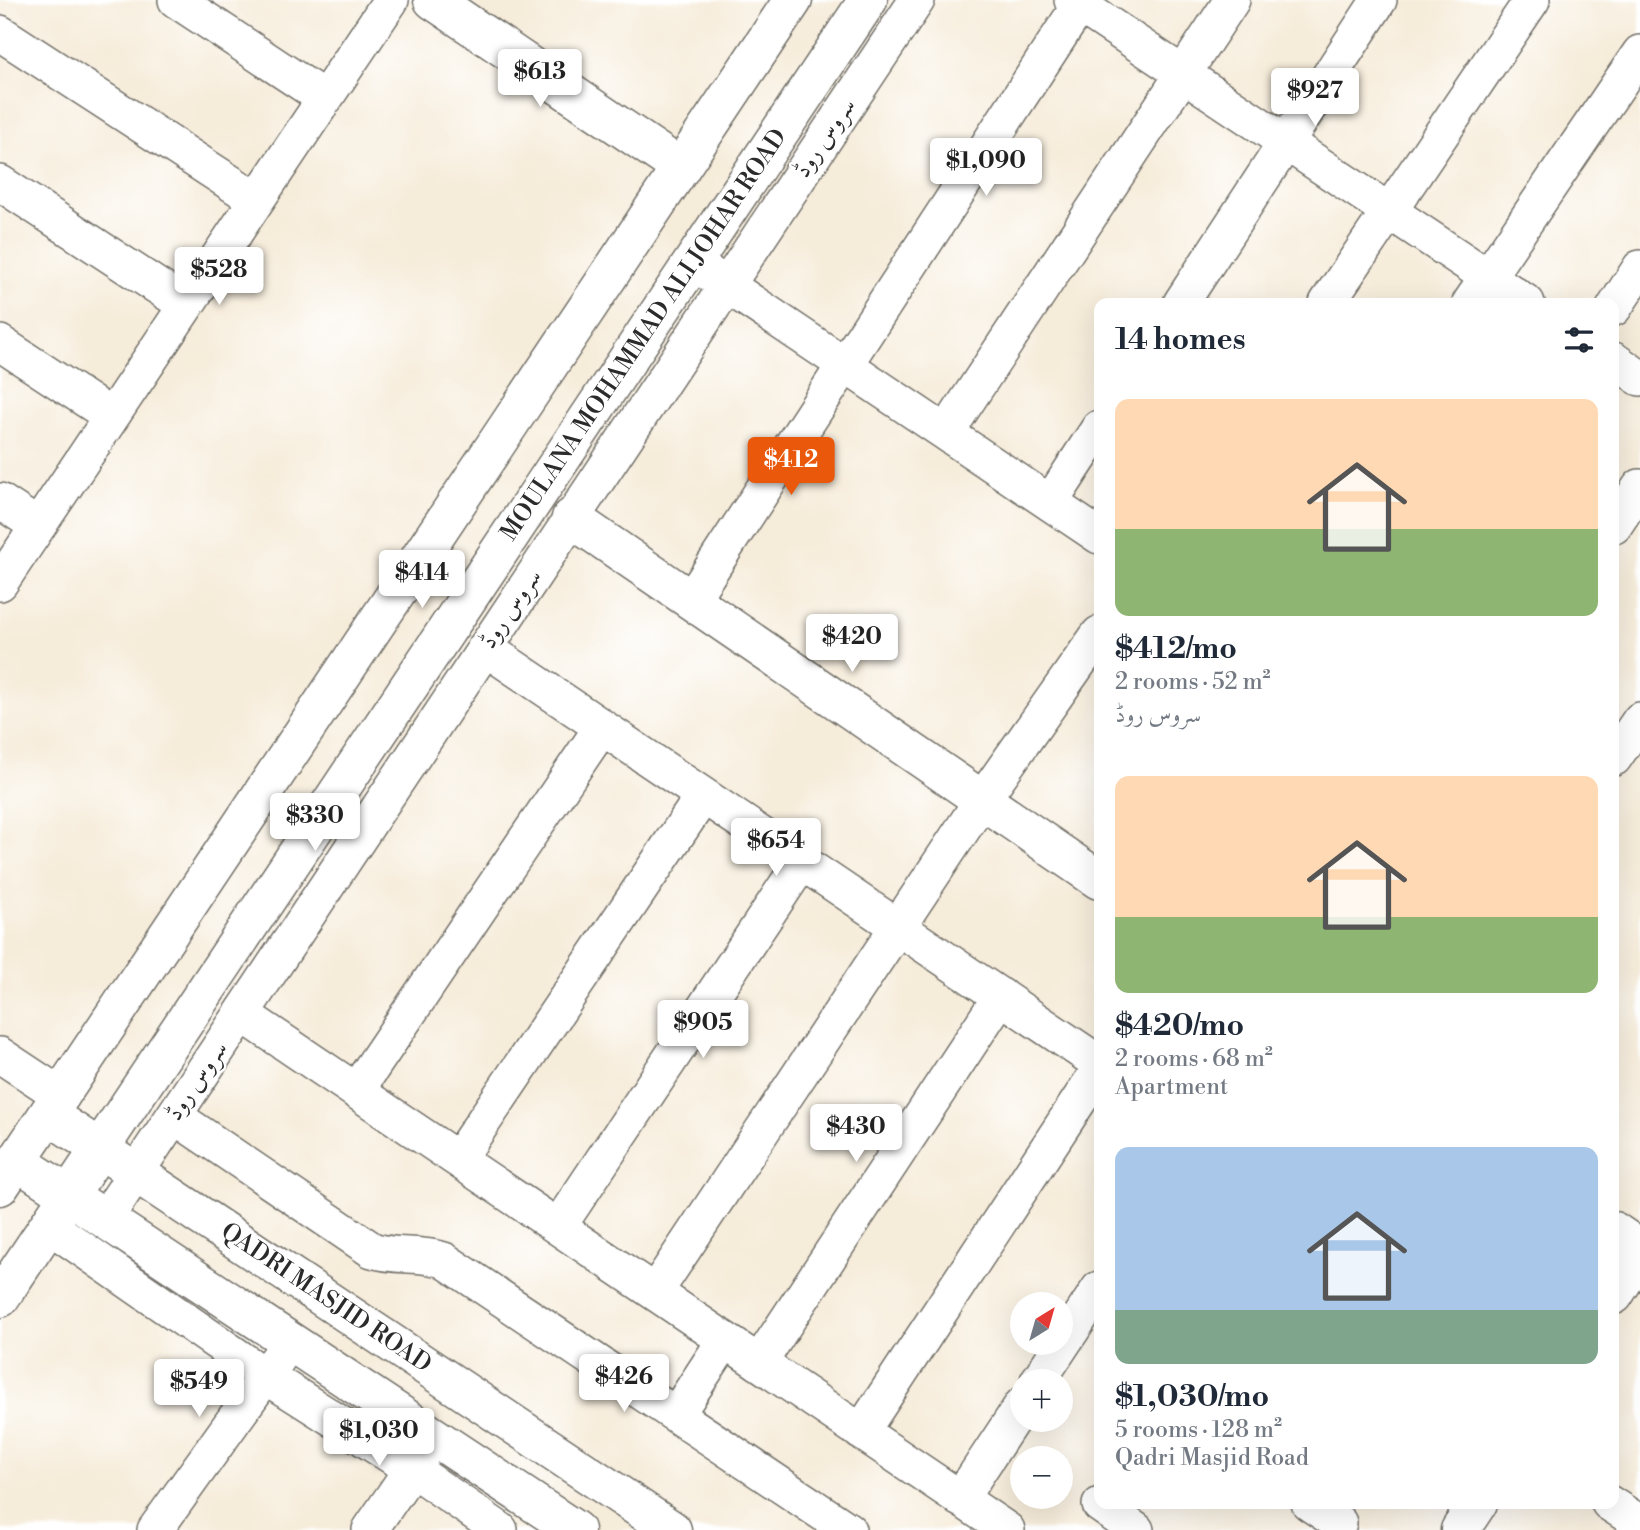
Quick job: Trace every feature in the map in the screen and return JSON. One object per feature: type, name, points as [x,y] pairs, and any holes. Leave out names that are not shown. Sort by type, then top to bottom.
[{"type":"main road","points":[[433,0],[681,168]]},
{"type":"main road","points":[[575,1530],[105,1219],[59,1210],[8,1174],[793,0]]},
{"type":"main road","name":"MOULANA MOHAMMAD ALI JOHAR ROAD","points":[[0,1298],[868,0]]},
{"type":"main road","points":[[571,519],[1094,877]]},
{"type":"main road","name":"QADRI MASJID ROAD","points":[[55,1105],[101,1147],[672,1530]]},
{"type":"main road","points":[[1619,1235],[1640,1252],[1619,1287]]},
{"type":"main road","points":[[1460,1530],[1474,1509]]},
{"type":"street","points":[[176,0],[324,98]]},
{"type":"street","points":[[0,583],[391,0]]},
{"type":"street","name":"سروس روڈ","points":[[105,1219],[917,0]]},
{"type":"street","points":[[946,433],[1232,0]]},
{"type":"street","points":[[1184,298],[1379,0]]},
{"type":"street","points":[[1330,298],[1531,0]]},
{"type":"street","points":[[691,600],[1078,2],[1389,211],[1479,290],[1509,298]]},
{"type":"street","points":[[0,33],[257,200]]},
{"type":"street","points":[[1479,290],[1640,53]]},
{"type":"street","points":[[0,183],[186,305]]},
{"type":"street","points":[[692,263],[1094,533]]},
{"type":"street","points":[[1619,300],[1640,268]]},
{"type":"street","points":[[0,343],[111,416]]},
{"type":"street","points":[[1619,363],[1640,378]]},
{"type":"street","points":[[1050,503],[1094,436]]},
{"type":"street","points":[[1619,518],[1640,487]]},
{"type":"street","points":[[537,495],[571,519]]},
{"type":"street","points":[[0,502],[38,526]]},
{"type":"street","points":[[655,1292],[982,800],[1094,641]]},
{"type":"street","points":[[485,649],[1094,1060]]},
{"type":"street","points":[[1619,751],[1640,720]]},
{"type":"street","points":[[356,1091],[602,727]]},
{"type":"street","points":[[458,1159],[703,796]]},
{"type":"street","points":[[558,1227],[802,862]]},
{"type":"street","points":[[759,1363],[1000,996]]},
{"type":"street","points":[[242,1014],[1007,1530]]},
{"type":"street","points":[[0,1055],[55,1105]]},
{"type":"street","points":[[861,1432],[1094,1078]]},
{"type":"street","points":[[174,1116],[372,1250],[385,1255],[430,1256],[444,1260],[848,1530]]},
{"type":"street","points":[[59,1210],[264,1375],[412,1469],[500,1530]]},
{"type":"street","points":[[1046,1369],[1094,1297]]},
{"type":"street","points":[[676,1415],[725,1340]]},
{"type":"street","points":[[155,1530],[264,1375],[290,1343]]},
{"type":"street","points":[[960,1499],[1010,1423]]},
{"type":"street","points":[[370,1530],[434,1437]]},
{"type":"street","points":[[1318,1509],[1339,1523]]},
{"type":"street","points":[[1095,1513],[1136,1530]]}]
